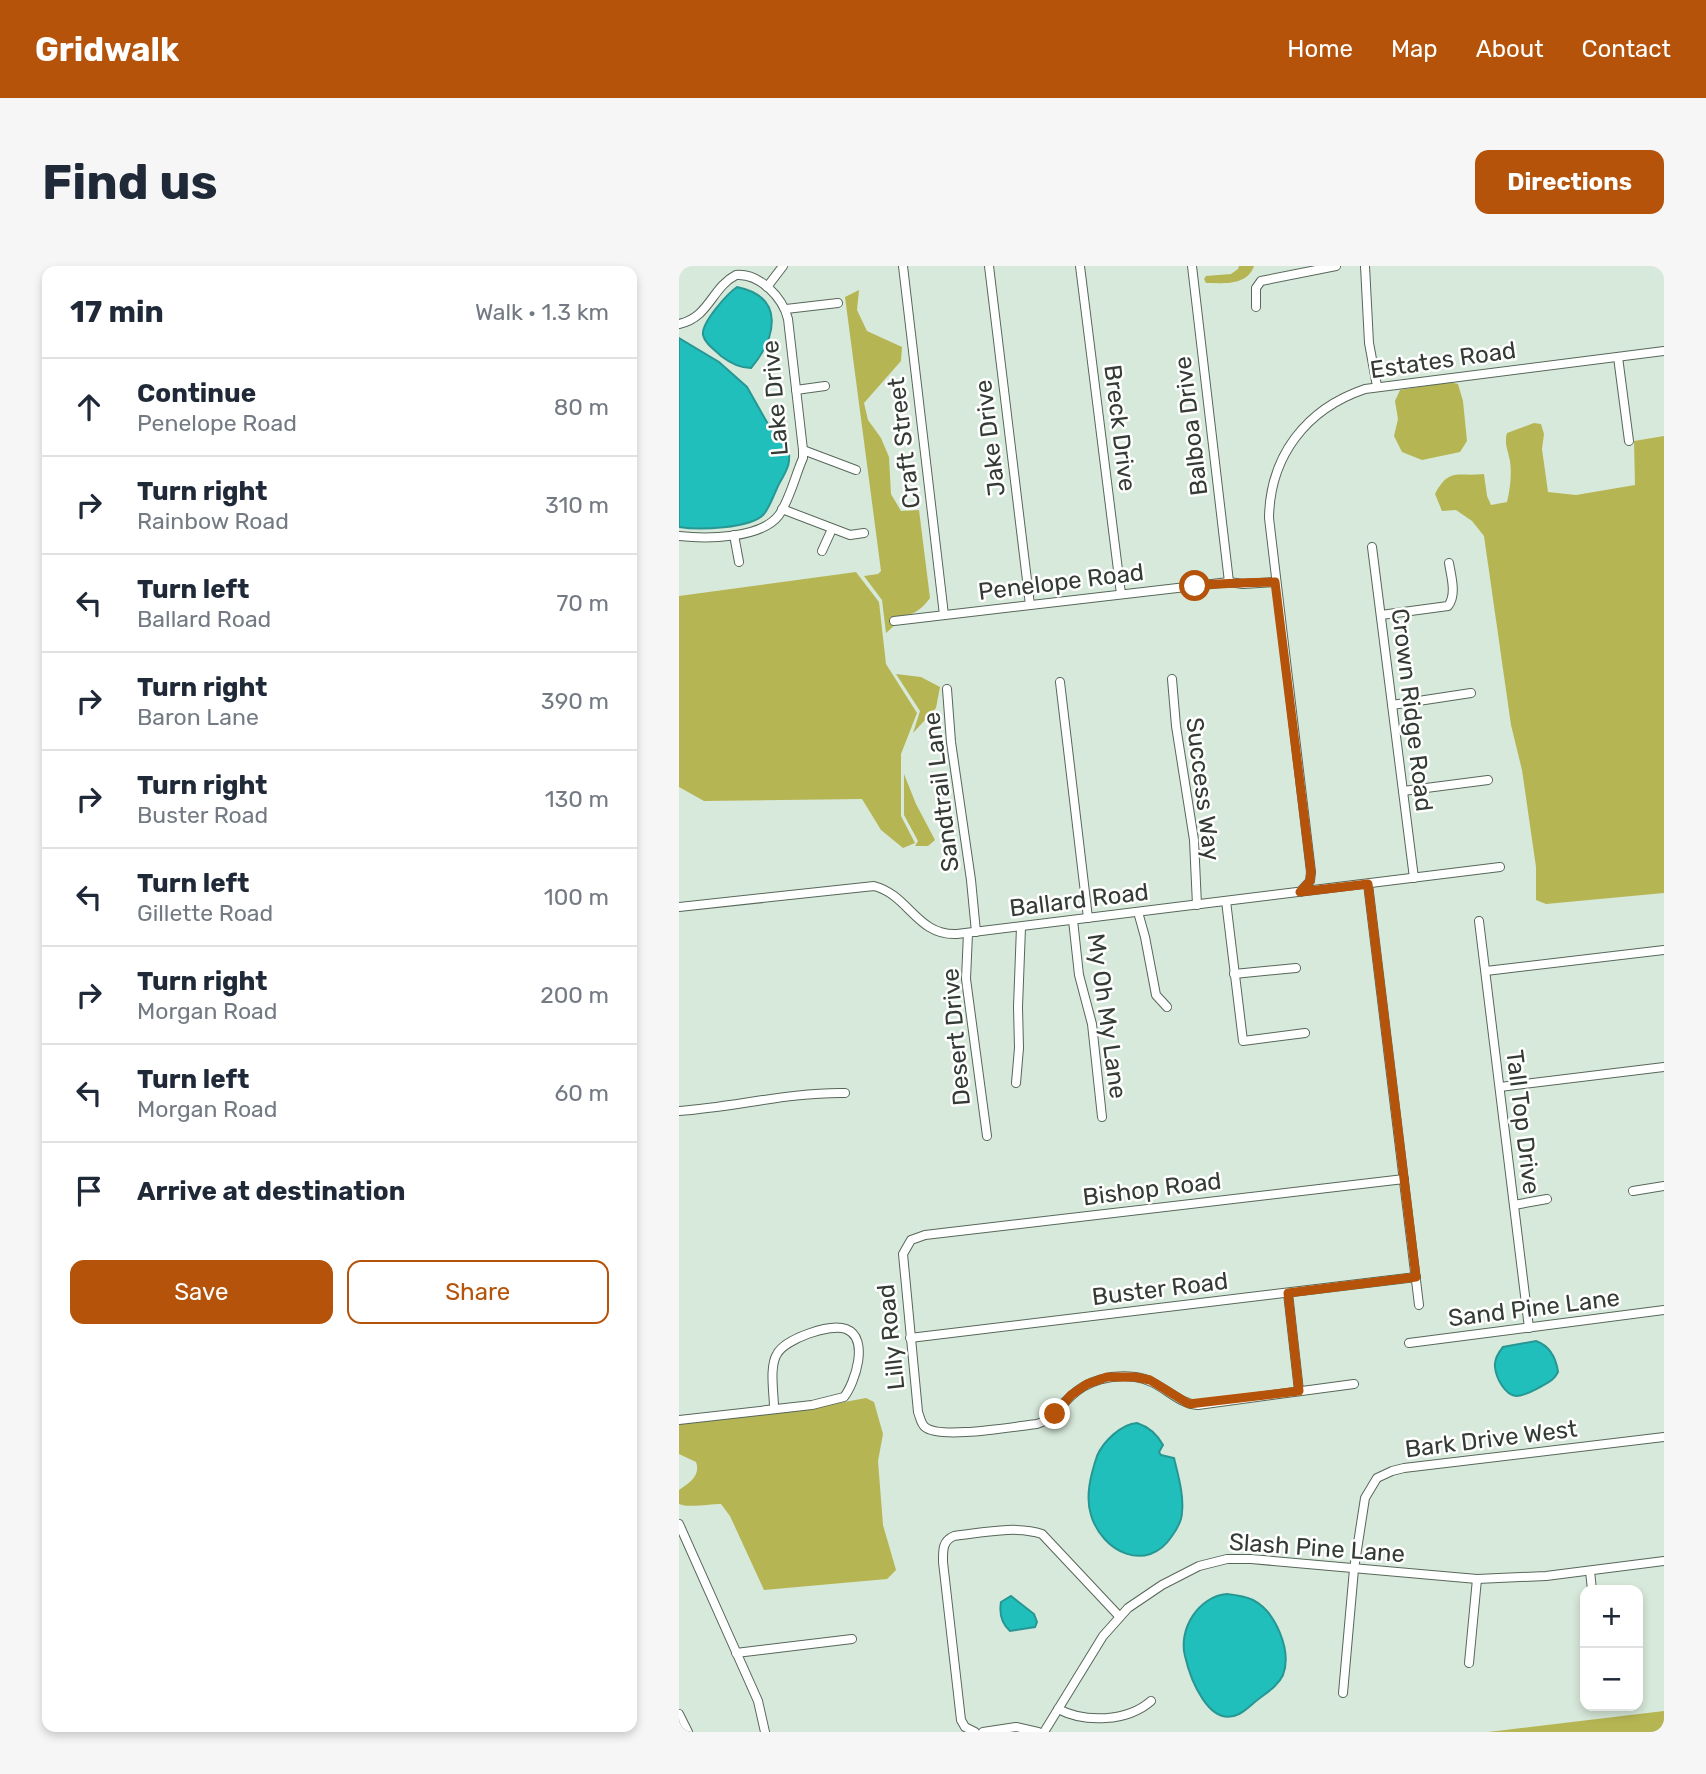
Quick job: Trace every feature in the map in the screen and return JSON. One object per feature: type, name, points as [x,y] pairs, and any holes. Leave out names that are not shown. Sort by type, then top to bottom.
[{"type":"street","points":[[767,287],[783,266]]},
{"type":"street","name":"Craft Street","points":[[903,266],[944,615]]},
{"type":"street","name":"Jake Drive","points":[[989,266],[1030,605]]},
{"type":"street","name":"Breck Drive","points":[[1080,266],[1121,594]]},
{"type":"street","name":"Balboa Drive","points":[[1192,266],[1229,582]]},
{"type":"street","points":[[1256,306],[1256,288],[1261,281],[1336,266]]},
{"type":"street","points":[[1365,266],[1369,343],[1377,386]]},
{"type":"street","name":"Lake Drive","points":[[679,324],[699,316],[738,270],[767,287],[781,300],[786,309],[803,450],[803,458],[782,509],[772,523],[764,528],[734,535],[703,538],[679,536]]},
{"type":"street","points":[[786,309],[838,303]]},
{"type":"street","name":"Estates Road","points":[[1300,892],[1310,881],[1311,872],[1269,518],[1273,483],[1288,447],[1314,416],[1349,394],[1377,386],[1664,351]]},
{"type":"street","points":[[1618,357],[1629,441]]},
{"type":"street","points":[[796,390],[825,386]]},
{"type":"street","points":[[803,450],[856,470]]},
{"type":"street","points":[[782,509],[849,535],[864,533]]},
{"type":"street","points":[[822,551],[832,529]]},
{"type":"street","points":[[734,535],[739,562]]},
{"type":"street","name":"Crown Ridge Road","points":[[1372,547],[1414,878]]},
{"type":"street","points":[[1381,614],[1443,608],[1451,604],[1453,595],[1449,563]]},
{"type":"street","name":"Penelope Road","points":[[894,621],[1229,582],[1275,582]]},
{"type":"street","name":"Success Way","points":[[1172,678],[1176,726],[1194,840],[1197,905]]},
{"type":"street","points":[[1060,682],[1088,918]]},
{"type":"street","name":"Sandtrail Lane","points":[[947,689],[951,743],[971,880],[972,933]]},
{"type":"street","points":[[1392,705],[1471,693]]},
{"type":"street","points":[[1403,791],[1488,780]]},
{"type":"street","name":"Ballard Road","points":[[679,907],[874,886],[889,891],[924,924],[948,935],[1500,867]]},
{"type":"street","points":[[1368,884],[1419,1305]]},
{"type":"street","points":[[1226,901],[1243,1041],[1305,1033]]},
{"type":"street","points":[[1138,912],[1156,995],[1167,1007]]},
{"type":"street","name":"My Oh My Lane","points":[[1073,920],[1079,975],[1092,1024],[1102,1117]]},
{"type":"street","name":"Tall Top Drive","points":[[1479,921],[1529,1328]]},
{"type":"street","points":[[1016,1083],[1021,927]]},
{"type":"street","name":"Desert Drive","points":[[972,933],[966,979],[987,1136]]},
{"type":"street","points":[[1486,971],[1664,950]]},
{"type":"street","points":[[1234,974],[1296,968]]},
{"type":"street","points":[[1500,1087],[1664,1067]]},
{"type":"street","points":[[679,1111],[712,1109],[824,1092],[845,1093]]},
{"type":"street","name":"Bishop Road","points":[[908,1243],[925,1235],[1404,1179]]},
{"type":"street","points":[[1633,1191],[1664,1186]]},
{"type":"street","points":[[1514,1205],[1548,1199]]},
{"type":"street","name":"Lilly Road","points":[[908,1243],[902,1261],[918,1412],[924,1426],[930,1430],[945,1433],[1037,1424],[1048,1420],[1071,1395],[1087,1384],[1107,1377],[1150,1380],[1189,1404],[1299,1391]]},
{"type":"street","name":"Buster Road","points":[[910,1338],[1416,1277]]},
{"type":"street","points":[[1288,1293],[1299,1391],[1354,1384]]},
{"type":"street","name":"Sand Pine Lane","points":[[1409,1343],[1664,1310]]},
{"type":"street","points":[[679,1420],[821,1403],[844,1397],[854,1379],[859,1359],[858,1342],[852,1332],[842,1328],[823,1329],[797,1338],[778,1352],[775,1360],[774,1408]]},
{"type":"street","name":"Bark Drive West","points":[[1343,1693],[1354,1569],[1365,1499],[1372,1483],[1381,1475],[1404,1468],[1664,1437]]},
{"type":"street","points":[[679,1524],[758,1701],[765,1732]]},
{"type":"street","points":[[975,1732],[965,1727],[961,1720],[943,1562],[947,1539],[1010,1531],[1033,1530],[1042,1534],[1119,1616]]},
{"type":"street","name":"Slash Pine Lane","points":[[1044,1732],[1103,1636],[1119,1616],[1162,1585],[1214,1561],[1251,1559],[1477,1579],[1510,1579],[1664,1561]]},
{"type":"street","points":[[1590,1571],[1591,1585]]},
{"type":"street","points":[[1469,1663],[1477,1579]]},
{"type":"street","points":[[736,1653],[852,1639]]},
{"type":"street","points":[[1058,1709],[1077,1717],[1099,1717],[1132,1713],[1151,1701]]},
{"type":"street","points":[[679,1714],[688,1732]]},
{"type":"street","points":[[983,1732],[1016,1727],[1038,1732]]},
{"type":"shaded area","points":[[1239,266],[1254,266],[1246,277],[1234,282],[1206,283],[1204,279],[1206,276],[1231,274]]},
{"type":"shaded area","points":[[859,290],[857,310],[867,331],[902,347],[901,361],[864,403],[868,420],[881,438],[889,457],[891,494],[901,511],[919,510],[930,598],[922,608],[913,613],[890,618],[890,624],[896,624],[886,633],[882,600],[864,576],[881,571],[845,297]]},
{"type":"shaded area","points":[[1449,382],[1458,384],[1463,401],[1467,441],[1460,452],[1422,460],[1402,452],[1394,436],[1398,419],[1395,401],[1400,390]]},
{"type":"shaded area","points":[[1534,423],[1541,424],[1544,434],[1542,449],[1548,492],[1576,495],[1635,485],[1634,441],[1664,436],[1664,893],[1546,904],[1536,900],[1536,867],[1522,770],[1511,725],[1484,536],[1472,521],[1456,510],[1442,511],[1435,494],[1450,477],[1484,474],[1491,505],[1507,502],[1511,471],[1506,444],[1507,433]]},
{"type":"shaded area","points":[[856,572],[879,602],[886,664],[917,713],[901,754],[901,816],[915,843],[903,848],[881,830],[862,799],[704,801],[679,787],[679,596]]},
{"type":"shaded area","points":[[896,674],[921,677],[940,687],[936,708],[913,733],[920,711]]},
{"type":"shaded area","points":[[904,774],[935,840],[928,846],[915,846],[918,841],[904,815]]},
{"type":"shaded area","points":[[866,1398],[874,1402],[883,1434],[878,1461],[883,1525],[896,1570],[887,1579],[764,1590],[730,1516],[721,1504],[679,1504],[679,1490],[693,1479],[697,1467],[696,1462],[679,1454],[679,1423]]},
{"type":"shaded area","points":[[1664,1711],[1664,1732],[1488,1732]]},
{"type":"water","points":[[737,287],[753,292],[763,300],[770,309],[772,320],[766,344],[751,368],[724,359],[708,344],[703,335],[710,316]]},
{"type":"water","points":[[679,338],[719,362],[747,387],[768,424],[788,443],[787,469],[769,507],[764,514],[748,523],[724,527],[679,527]]},
{"type":"water","points":[[1536,1341],[1552,1353],[1558,1372],[1555,1377],[1533,1391],[1519,1396],[1512,1395],[1497,1376],[1497,1356],[1503,1347]]},
{"type":"water","points":[[1137,1423],[1158,1437],[1163,1445],[1159,1452],[1161,1455],[1174,1458],[1182,1505],[1180,1522],[1162,1548],[1138,1556],[1126,1554],[1105,1539],[1091,1515],[1089,1500],[1091,1478],[1100,1451],[1119,1430]]},
{"type":"water","points":[[1227,1594],[1253,1600],[1269,1613],[1280,1633],[1285,1655],[1283,1675],[1278,1683],[1239,1714],[1228,1717],[1210,1708],[1196,1688],[1184,1646],[1188,1625],[1200,1607],[1217,1596]]},
{"type":"water","points":[[1011,1596],[1034,1614],[1037,1622],[1035,1627],[1010,1631],[1007,1628],[1001,1618],[1000,1606],[1001,1602]]},
{"type":"route","points":[[1055,1414],[1071,1395],[1087,1384],[1107,1377],[1150,1380],[1189,1404],[1198,1405],[1299,1391],[1288,1293],[1416,1277],[1368,884],[1300,892],[1310,881],[1311,872],[1275,582],[1229,582],[1195,586]]}]
